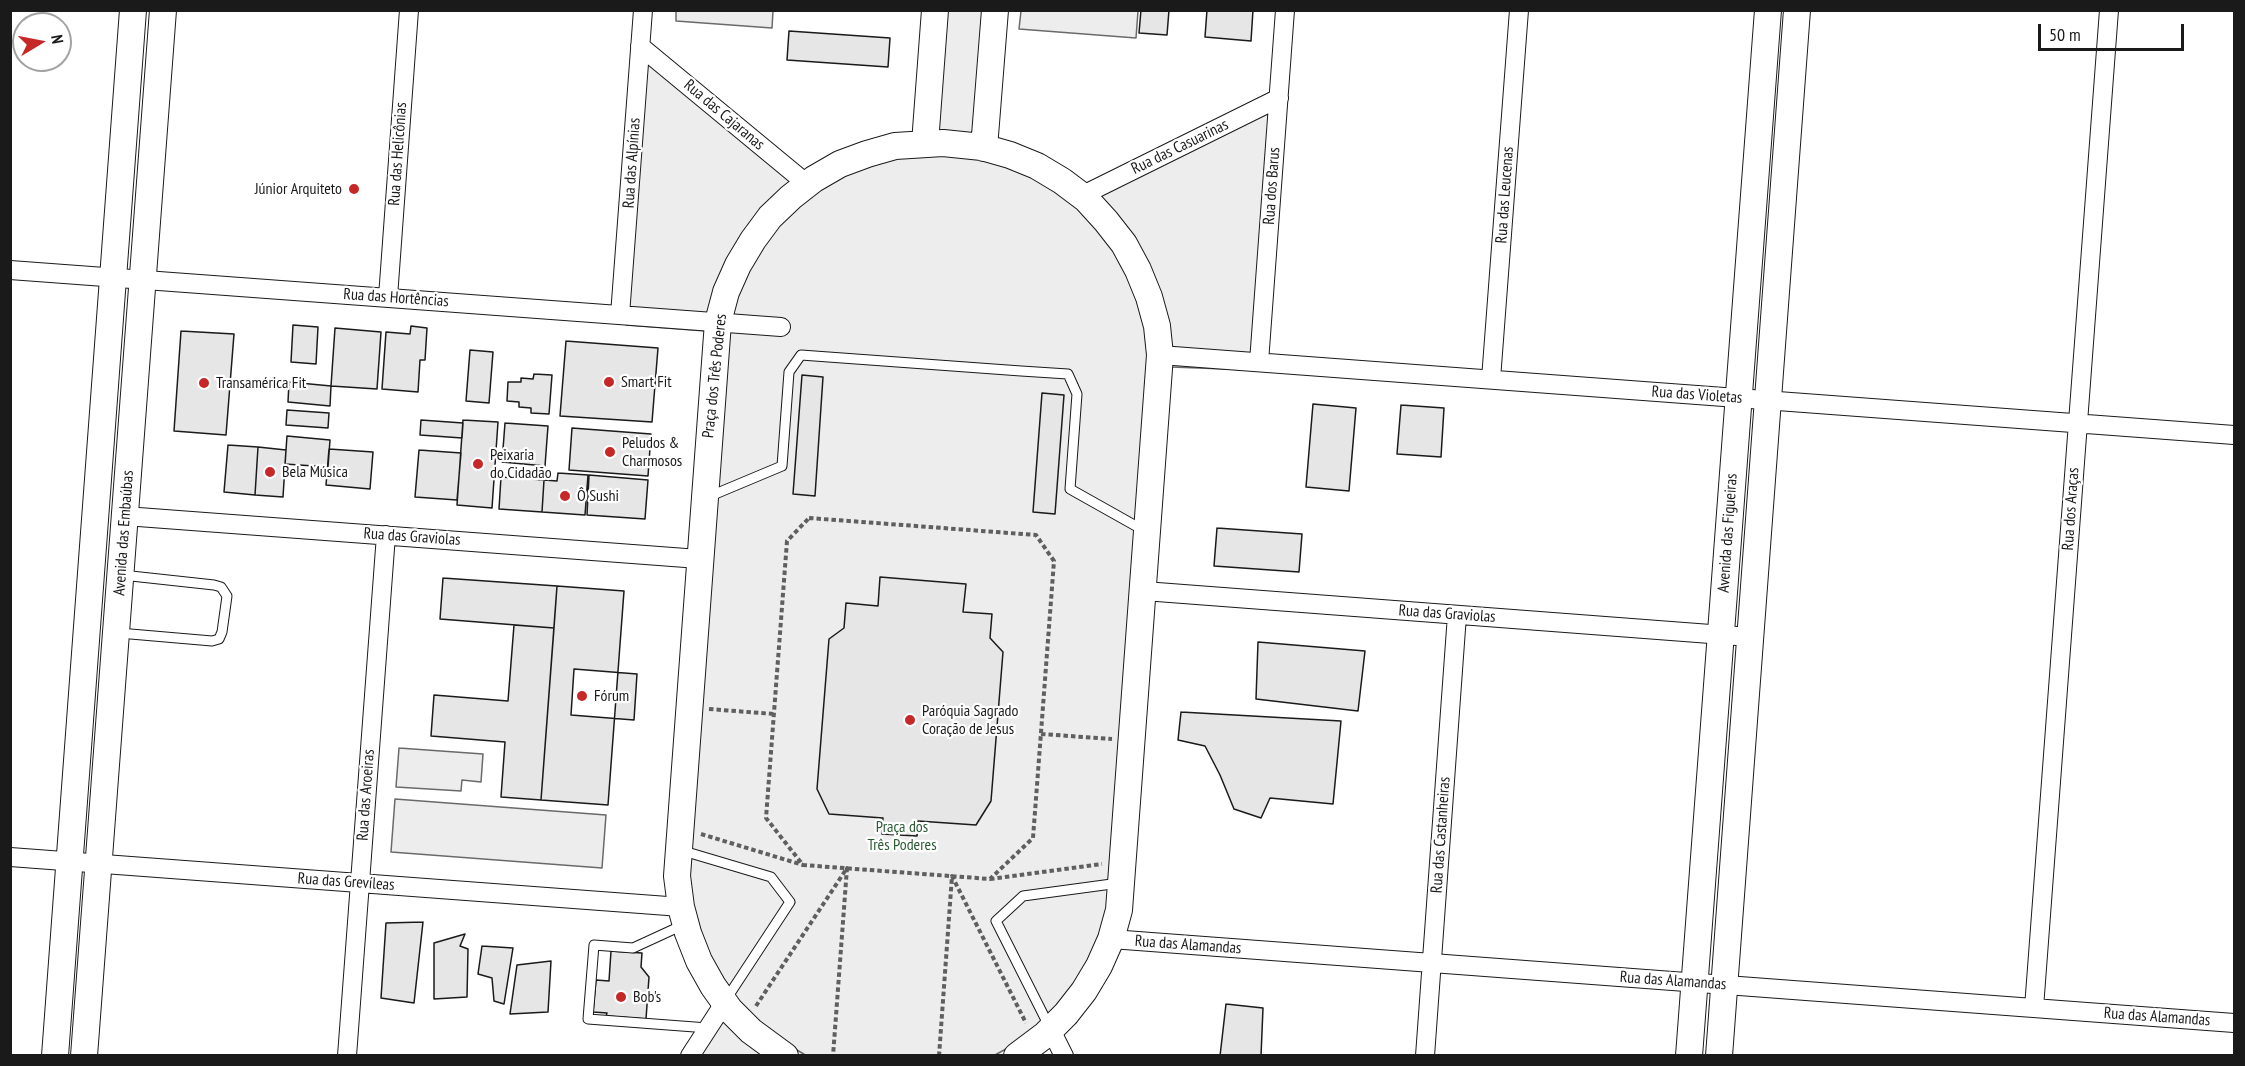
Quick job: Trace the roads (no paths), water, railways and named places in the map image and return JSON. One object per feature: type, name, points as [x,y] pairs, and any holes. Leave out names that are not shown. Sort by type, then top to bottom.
[{"type":"street","name":"Avenida das Embaúbas","points":[[55,1056],[133,10]]},
{"type":"street","name":"Avenida das Embaúbas","points":[[84,1056],[163,10]]},
{"type":"street","name":"Rua das Helicônias","points":[[388,297],[409,10]]},
{"type":"street","name":"Rua das Alpínias","points":[[620,315],[643,10]]},
{"type":"street","points":[[925,143],[934,10]]},
{"type":"street","points":[[984,148],[994,10]]},
{"type":"street","name":"Rua dos Barus","points":[[1259,362],[1286,10]]},
{"type":"street","name":"Rua das Leucenas","points":[[1491,379],[1519,10]]},
{"type":"street","name":"Avenida das Figueiras","points":[[1689,1056],[1768,10]]},
{"type":"street","name":"Avenida das Figueiras","points":[[1719,1056],[1797,10]]},
{"type":"street","name":"Rua dos Araças","points":[[2034,1008],[2109,10]]},
{"type":"street","name":"Rua das Cajaranas","points":[[640,46],[807,184]]},
{"type":"street","name":"Rua das Casuarinas","points":[[1082,196],[1279,98]]},
{"type":"street","name":"Praça dos Três Poderes","points":[[784,1056],[745,1024],[724,1002],[699,961],[683,916],[677,876],[718,322],[726,292],[753,240],[770,217],[807,184],[840,164],[867,154],[895,146],[925,143],[953,143],[1010,155],[1037,166],[1082,196],[1124,244],[1138,270],[1152,307],[1160,355],[1119,910],[1100,966],[1066,1014],[1034,1043]]},
{"type":"street","name":"Rua das Hortências","points":[[10,270],[781,327]]},
{"type":"street","name":"Rua das Violetas","points":[[1160,355],[2235,435]]},
{"type":"street","name":"Rua das Graviolas","points":[[125,516],[699,559]]},
{"type":"street","name":"Rua das Aroeiras","points":[[347,1056],[386,535]]},
{"type":"street","name":"Rua das Graviolas","points":[[1144,591],[1750,637]]},
{"type":"street","name":"Rua das Castanheiras","points":[[1425,1056],[1457,615]]},
{"type":"street","name":"Rua das Grevíleas","points":[[10,857],[360,884],[683,916]]},
{"type":"street","name":"Rua das Alamandas","points":[[1111,939],[2235,1023]]},
{"type":"street","points":[[690,1056],[724,1002]]},
{"type":"street","points":[[1034,1043],[1064,1056]]},
{"type":"lane","points":[[704,499],[782,466],[789,372],[801,355],[1068,374],[1077,394],[1070,489],[1148,532]]},
{"type":"lane","points":[[116,632],[212,641],[219,639],[227,596],[221,587],[214,585],[120,575]]},
{"type":"lane","points":[[679,839],[771,877],[790,902],[724,1002]]},
{"type":"lane","points":[[1034,1043],[996,921],[1023,896],[1123,872]]},
{"type":"lane","points":[[683,916],[633,948],[594,945],[588,1019],[708,1028]]},
{"type":"place","name":"Júnior Arquiteto","points":[[354,189]]},
{"type":"place","name":"Smart Fit","points":[[609,382]]},
{"type":"place","name":"Transamérica Fit","points":[[204,383]]},
{"type":"place","name":"Peludos & Charmosos","points":[[610,452]]},
{"type":"place","name":"Peixaria do Cidadão","points":[[478,464]]},
{"type":"place","name":"Bela Música","points":[[270,472]]},
{"type":"place","name":"Ô Sushi","points":[[565,496]]},
{"type":"place","name":"Fórum","points":[[582,696]]},
{"type":"place","name":"Paróquia Sagrado Coração de Jesus","points":[[910,720]]},
{"type":"place","name":"Bob's","points":[[621,997]]}]
